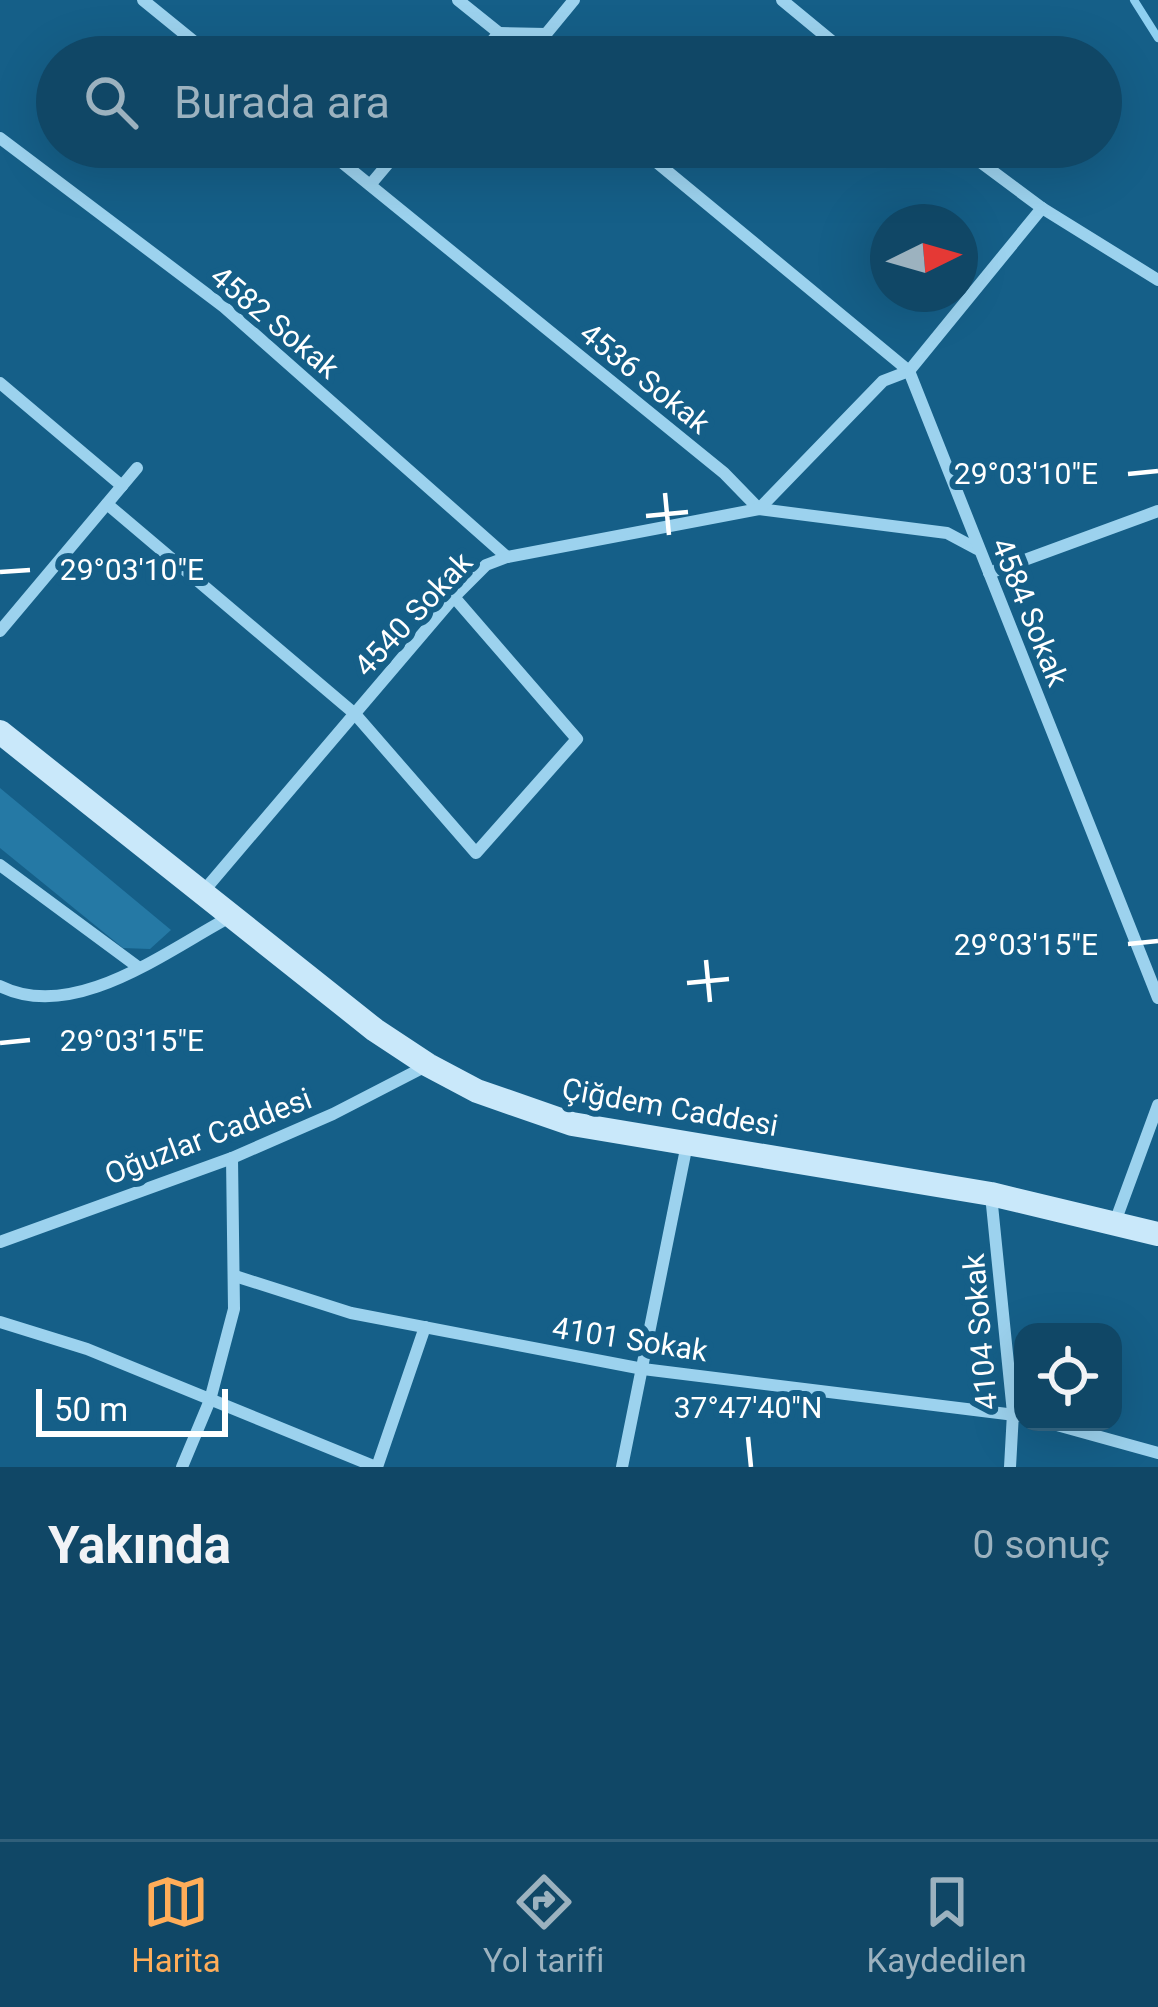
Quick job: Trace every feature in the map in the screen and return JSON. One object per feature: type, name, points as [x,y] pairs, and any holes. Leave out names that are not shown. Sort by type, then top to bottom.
[{"type":"street","points":[[143,0],[187,36]]},
{"type":"street","points":[[458,0],[503,36]]},
{"type":"street","points":[[499,33],[546,34],[574,0]]},
{"type":"street","points":[[782,0],[826,36]]},
{"type":"street","name":"4582 Sokak","points":[[0,139],[36,166]]},
{"type":"street","name":"4582 Sokak","points":[[39,168],[224,307],[507,557]]},
{"type":"street","name":"4536 Sokak","points":[[349,168],[724,473],[759,509]]},
{"type":"street","points":[[370,185],[384,168]]},
{"type":"street","name":"4584 Sokak","points":[[663,168],[909,371],[1158,998]]},
{"type":"street","points":[[988,168],[1042,208],[1158,280]]},
{"type":"street","points":[[759,509],[884,381],[909,371],[1042,208]]},
{"type":"street","points":[[0,383],[122,486]]},
{"type":"street","points":[[0,631],[137,468]]},
{"type":"street","points":[[107,504],[355,714],[476,853],[577,740],[454,597]]},
{"type":"street","points":[[759,509],[947,533],[977,549]]},
{"type":"street","name":"4540 Sokak","points":[[202,893],[486,565],[507,557],[759,509]]},
{"type":"street","points":[[989,573],[1158,511]]},
{"type":"street","name":"Çiğdem Caddesi","points":[[0,732],[375,1030],[428,1065],[521,1109],[572,1124],[991,1194],[1158,1234]]},
{"type":"street","points":[[0,866],[138,967]]},
{"type":"street","points":[[0,986],[37,998],[68,994],[138,967],[231,917]]},
{"type":"street","name":"Oğuzlar Caddesi","points":[[0,1242],[232,1158],[428,1065]]},
{"type":"street","points":[[1115,1222],[1158,1105]]},
{"type":"street","points":[[622,1467],[687,1144]]},
{"type":"street","points":[[182,1467],[210,1400],[234,1310],[232,1158]]},
{"type":"street","name":"4104 Sokak","points":[[991,1194],[1014,1381]]},
{"type":"street","name":"4101 Sokak","points":[[235,1276],[351,1313],[643,1369],[1014,1414]]},
{"type":"street","points":[[0,1322],[87,1349],[376,1467],[425,1327]]},
{"type":"street","name":"4104 Sokak","points":[[1010,1467],[1015,1431]]},
{"type":"street","points":[[1079,1431],[1158,1453]]},
{"type":"shaded area","points":[[0,788],[171,930],[150,949],[123,948],[0,848]]},
{"type":"waterway","points":[[1134,0],[1158,38]]}]
